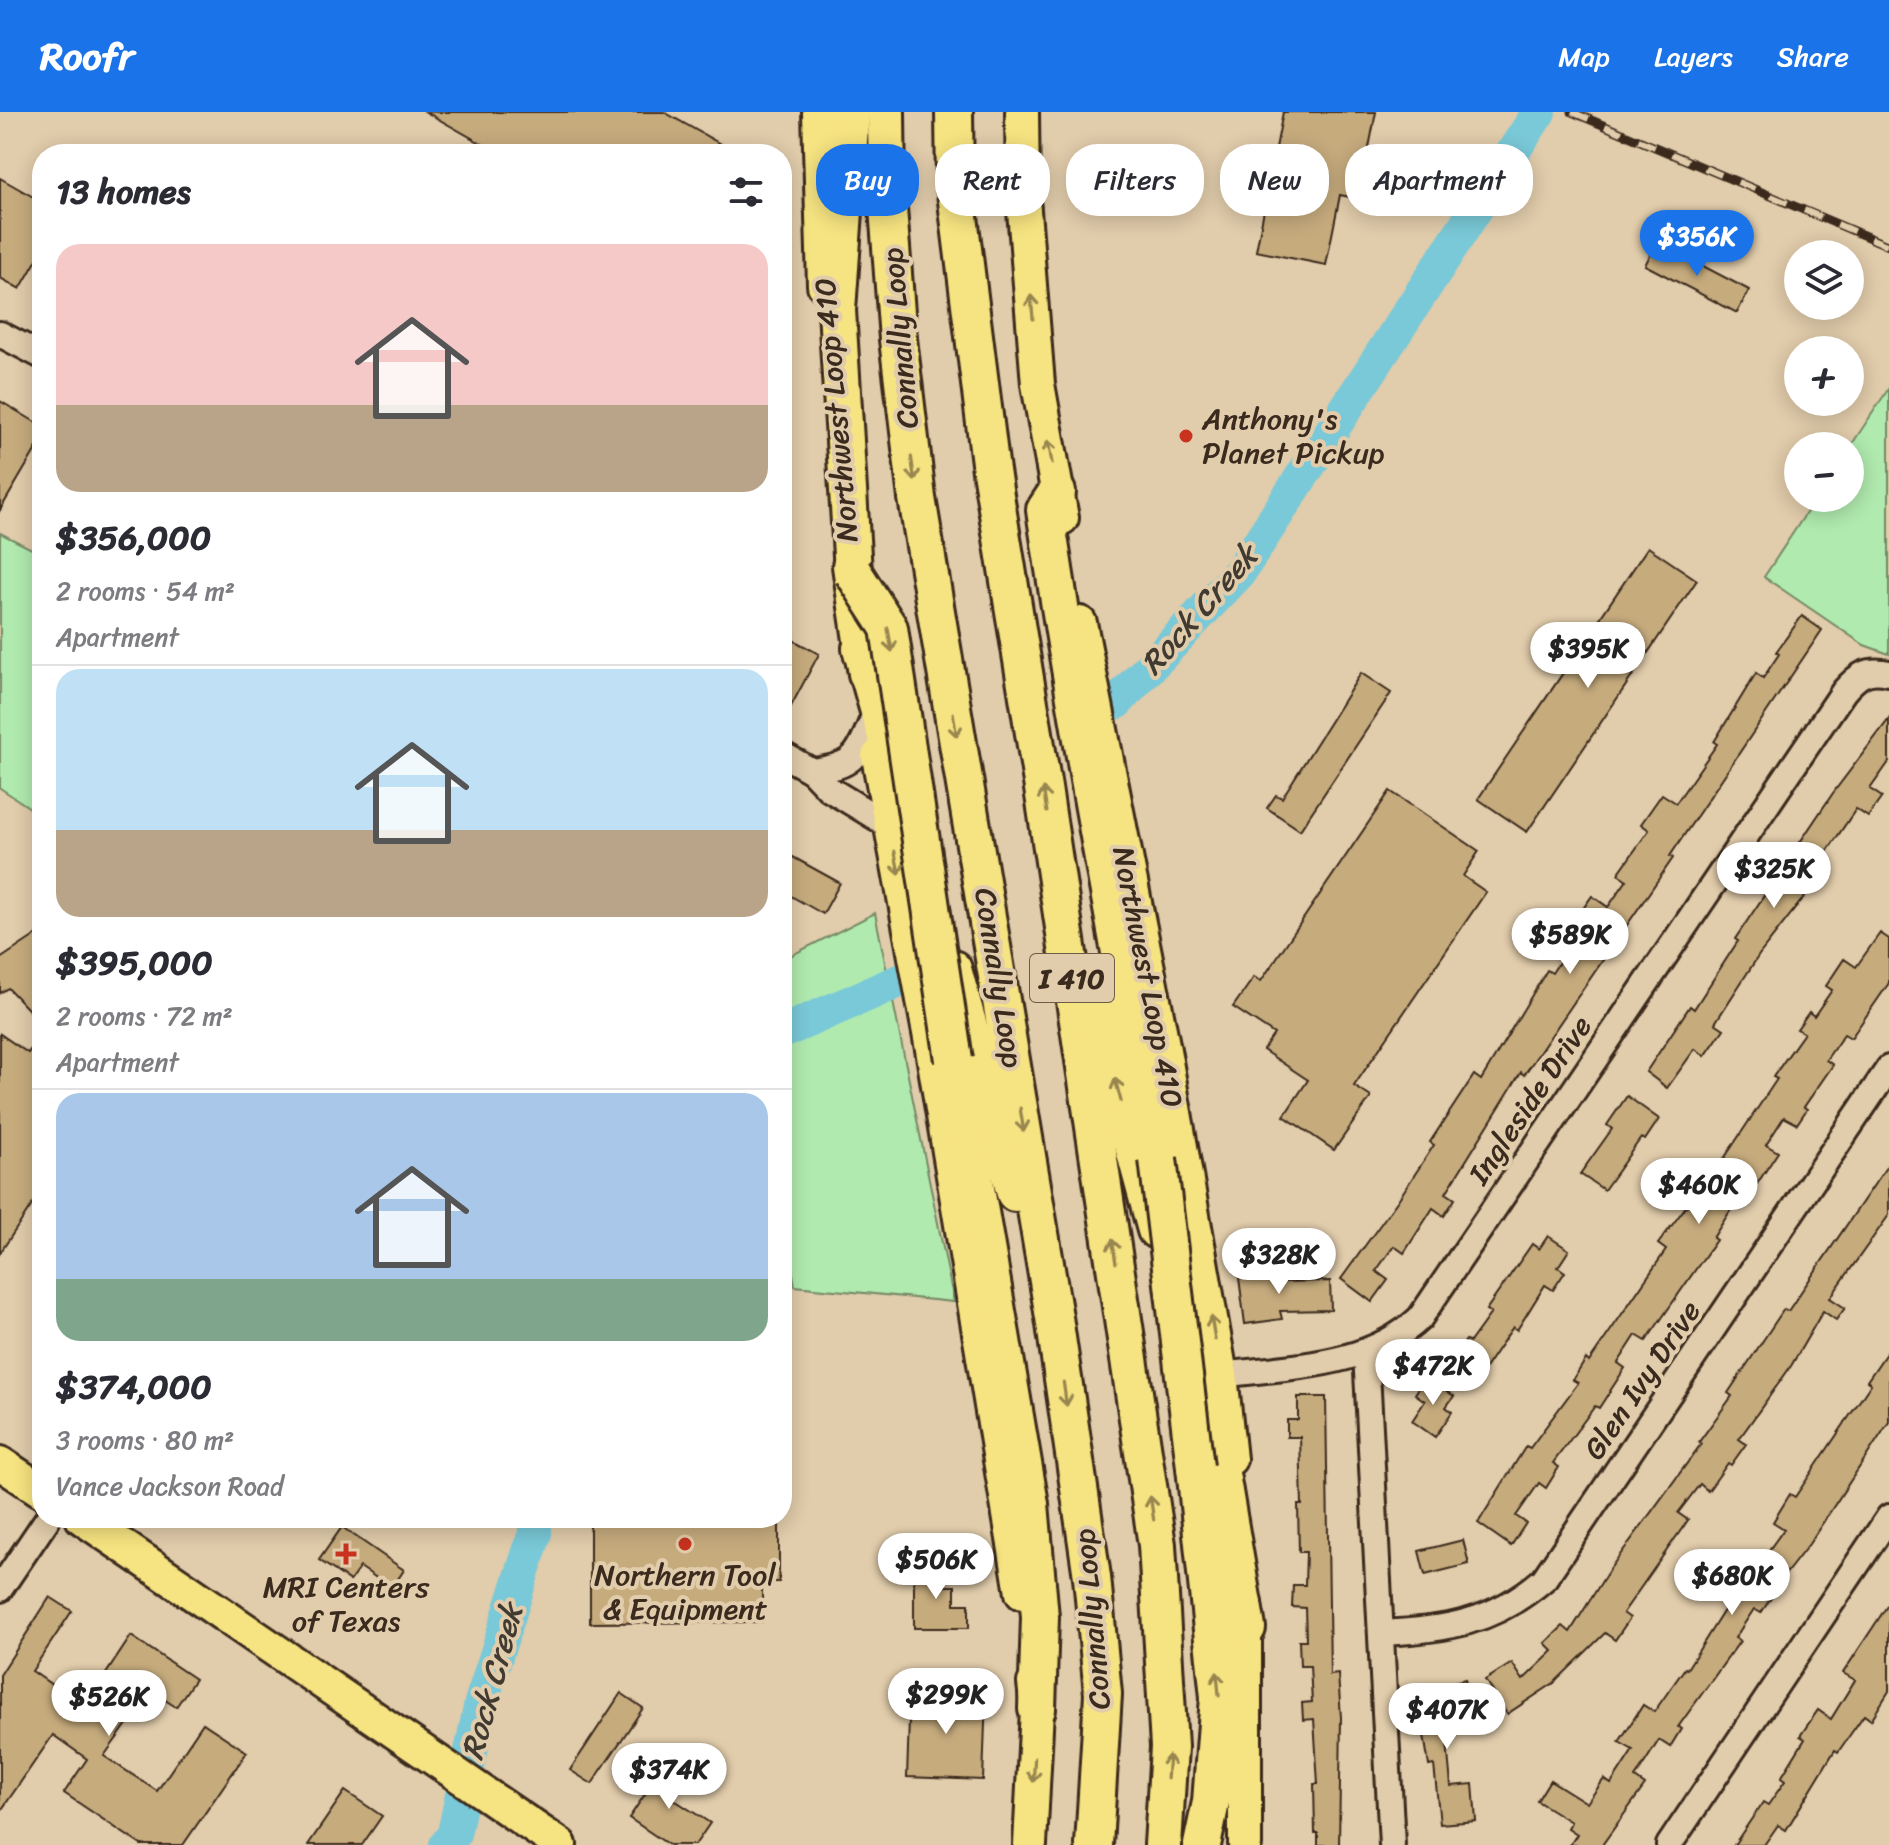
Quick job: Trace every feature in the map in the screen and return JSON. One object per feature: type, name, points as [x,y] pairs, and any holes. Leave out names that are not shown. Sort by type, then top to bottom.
[{"type":"highway","points":[[851,112],[837,310],[853,572],[889,628],[954,1060],[1030,1504],[1040,1617],[1037,1709]]},
{"type":"highway","name":"Connally Loop","points":[[886,112],[887,195],[898,339],[917,498],[1054,1317],[1092,1577],[1103,1694],[1094,1845]]},
{"type":"highway","name":"I 410","points":[[954,112],[955,185],[991,471],[1051,843],[1157,1545],[1169,1747],[1163,1845]]},
{"type":"highway","points":[[1057,492],[1045,510],[1090,801],[1158,1159],[1195,1467],[1219,1697],[1211,1802],[1202,1845]]},
{"type":"highway","points":[[861,648],[997,1134],[1054,1317]]},
{"type":"highway","points":[[1051,843],[1218,1456],[1247,1628]]},
{"type":"main road","name":"Northwest Loop 410","points":[[819,112],[824,308],[831,405],[872,721],[1010,1509],[1037,1709],[1030,1845]]},
{"type":"main road","name":"Northwest Loop 410","points":[[1022,112],[1023,198],[1038,384],[1221,1375],[1247,1628],[1245,1845]]},
{"type":"main road","points":[[0,1463],[32,1484]]},
{"type":"main road","points":[[97,1528],[560,1845]]},
{"type":"street","points":[[0,334],[32,351]]},
{"type":"street","name":"Ingleside Drive","points":[[1221,1375],[1366,1353],[1404,1333],[1435,1299],[1844,691],[1856,676],[1880,671]]},
{"type":"street","points":[[812,771],[840,767],[851,761],[862,747],[872,721]]},
{"type":"street","points":[[792,760],[812,771],[829,789],[890,826]]},
{"type":"street","name":"Glen Ivy Drive","points":[[1381,1633],[1433,1629],[1496,1613],[1520,1599],[1544,1579],[1889,1068]]},
{"type":"street","points":[[1366,1353],[1392,1845]]},
{"type":"street","points":[[1669,1845],[1889,1517]]},
{"type":"street","points":[[0,1589],[41,1528]]},
{"type":"green space","points":[[1889,388],[1889,654],[1864,645],[1764,577],[1807,512],[1864,512],[1864,432],[1860,432]]},
{"type":"green space","points":[[0,533],[32,549],[32,809],[0,788]]},
{"type":"green space","points":[[875,913],[954,1302],[795,1286],[792,1269],[792,955]]},
{"type":"building","points":[[426,112],[664,112],[720,144],[482,144]]},
{"type":"building","points":[[1283,112],[1376,112],[1370,144],[1345,144],[1345,196],[1340,195],[1326,265],[1256,251],[1263,216],[1329,216],[1329,144],[1277,144]]},
{"type":"building","points":[[0,178],[32,196],[32,268],[20,289],[0,278]]},
{"type":"building","points":[[1657,242],[1749,290],[1737,313],[1645,265]]},
{"type":"building","points":[[0,401],[32,420],[32,456],[0,510]]},
{"type":"building","points":[[1648,547],[1697,580],[1527,832],[1478,799]]},
{"type":"building","points":[[1802,616],[1822,630],[1670,856],[1673,858],[1524,1075],[1521,1072],[1446,1193],[1455,1199],[1444,1216],[1433,1208],[1404,1253],[1394,1246],[1376,1271],[1388,1280],[1372,1302],[1341,1279],[1434,1145],[1430,1142],[1474,1075],[1481,1080],[1547,970],[1552,973],[1571,944],[1578,949],[1595,923],[1580,913],[1592,896],[1608,907],[1627,880],[1618,874],[1649,830],[1641,824],[1662,794],[1676,803],[1717,744],[1714,742],[1756,673],[1763,678],[1779,654],[1776,652]]},
{"type":"building","points":[[792,639],[819,654],[792,704]]},
{"type":"building","points":[[1361,673],[1391,693],[1300,830],[1267,808],[1276,795],[1282,798]]},
{"type":"building","points":[[1889,719],[1889,762],[1870,789],[1882,797],[1868,817],[1856,809],[1812,874],[1819,878],[1759,955],[1715,1023],[1724,1029],[1705,1056],[1695,1049],[1667,1088],[1646,1072],[1690,1006],[1694,1009],[1738,941],[1735,939],[1833,793]]},
{"type":"building","points":[[1390,791],[1479,851],[1463,876],[1486,892],[1354,1086],[1371,1097],[1334,1150],[1284,1116],[1308,1080],[1263,1050],[1274,1034],[1233,1007],[1254,977],[1261,981]]},
{"type":"building","points":[[792,857],[840,883],[823,914],[792,897]]},
{"type":"building","points":[[1880,933],[1889,939],[1889,983],[1851,1038],[1844,1034],[1826,1060],[1833,1065],[1804,1107],[1807,1109],[1797,1124],[1784,1117],[1766,1145],[1778,1152],[1753,1190],[1746,1186],[1713,1238],[1716,1240],[1646,1341],[1636,1335],[1618,1363],[1625,1368],[1599,1408],[1595,1406],[1553,1463],[1559,1467],[1546,1488],[1539,1483],[1516,1516],[1526,1523],[1511,1546],[1478,1523],[1526,1446],[1530,1448],[1578,1383],[1573,1380],[1586,1359],[1589,1362],[1666,1250],[1658,1244],[1702,1185],[1705,1187],[1777,1079],[1773,1077],[1804,1033],[1797,1029],[1809,1012],[1814,1016],[1832,990],[1826,986],[1844,959],[1856,967]]},
{"type":"building","points":[[32,938],[32,1013],[8,988],[0,993],[0,959]]},
{"type":"building","points":[[0,1034],[28,1053],[32,1047],[32,1205],[0,1253]]},
{"type":"building","points":[[1627,1096],[1659,1119],[1645,1140],[1641,1138],[1604,1190],[1580,1174],[1612,1129],[1607,1125]]},
{"type":"building","points":[[1889,1163],[1889,1215],[1830,1298],[1845,1308],[1836,1320],[1823,1311],[1791,1366],[1739,1439],[1746,1444],[1731,1465],[1728,1463],[1708,1491],[1700,1484],[1678,1513],[1688,1520],[1623,1613],[1630,1618],[1615,1640],[1605,1633],[1554,1683],[1507,1714],[1485,1680],[1512,1663],[1523,1680],[1553,1651],[1545,1643],[1563,1626],[1570,1632],[1609,1570],[1701,1444],[1699,1442],[1732,1396],[1728,1393],[1784,1309],[1788,1311]]},
{"type":"building","points":[[1548,1236],[1569,1250],[1558,1267],[1565,1272],[1553,1290],[1545,1285],[1517,1330],[1513,1327],[1483,1371],[1457,1353],[1466,1340],[1470,1342],[1491,1313],[1486,1310],[1532,1244],[1539,1249]]},
{"type":"building","points":[[1264,1266],[1265,1276],[1276,1274],[1277,1282],[1330,1281],[1331,1310],[1280,1311],[1282,1319],[1245,1324],[1238,1270]]},
{"type":"building","points":[[1889,1349],[1889,1422],[1809,1544],[1770,1594],[1773,1595],[1761,1613],[1754,1609],[1735,1638],[1740,1641],[1678,1727],[1681,1729],[1670,1747],[1659,1740],[1635,1778],[1645,1785],[1602,1845],[1570,1845],[1577,1834],[1568,1828],[1571,1822],[1537,1801],[1550,1780],[1587,1803],[1604,1779],[1611,1784],[1633,1750],[1619,1742],[1643,1705],[1654,1712],[1687,1669],[1745,1577],[1748,1579],[1784,1529],[1773,1522],[1790,1494],[1795,1497],[1871,1384],[1867,1381]]},
{"type":"building","points":[[1426,1377],[1454,1396],[1446,1407],[1452,1412],[1435,1437],[1412,1421],[1425,1401],[1415,1394]]},
{"type":"building","points":[[1298,1397],[1326,1397],[1330,1675],[1338,1674],[1341,1718],[1339,1845],[1318,1845],[1318,1833],[1315,1833],[1314,1784],[1318,1784],[1314,1719],[1303,1720],[1302,1703],[1312,1702],[1310,1666],[1300,1666],[1299,1640],[1306,1640],[1305,1608],[1292,1607],[1293,1585],[1305,1585],[1306,1552],[1299,1552],[1298,1505],[1302,1505],[1300,1437],[1287,1437],[1287,1420],[1298,1420]]},
{"type":"building","name":"MRI Centers of Texas","points":[[343,1528],[404,1570],[392,1588],[360,1567],[350,1581],[319,1560]]},
{"type":"building","points":[[590,1528],[779,1528],[779,1582],[762,1582],[762,1622],[590,1623]]},
{"type":"building","points":[[1463,1540],[1469,1564],[1425,1575],[1419,1551]]},
{"type":"building","points":[[914,1564],[942,1564],[943,1586],[955,1586],[955,1604],[969,1604],[969,1628],[914,1628]]},
{"type":"building","points":[[50,1597],[72,1611],[32,1671],[84,1707],[131,1636],[195,1679],[176,1707],[151,1691],[104,1756],[157,1791],[203,1723],[247,1752],[183,1845],[141,1845],[64,1793],[87,1759],[53,1735],[0,1812],[0,1675]]},
{"type":"building","points":[[1889,1603],[1889,1691],[1871,1720],[1864,1715],[1838,1752],[1835,1750],[1786,1830],[1778,1825],[1764,1845],[1734,1845],[1763,1802],[1768,1805],[1785,1781],[1781,1778],[1805,1739],[1800,1736],[1818,1710],[1831,1719],[1855,1680],[1843,1673]]},
{"type":"building","points":[[1465,1679],[1472,1714],[1445,1720],[1451,1786],[1473,1784],[1476,1821],[1440,1824],[1434,1765],[1429,1766],[1418,1698],[1447,1692],[1446,1684]]},
{"type":"building","points":[[910,1691],[986,1694],[983,1780],[907,1777]]},
{"type":"building","points":[[621,1693],[643,1708],[592,1784],[570,1770]]},
{"type":"building","points":[[666,1763],[688,1777],[673,1799],[710,1823],[695,1845],[669,1845],[629,1818]]},
{"type":"building","points":[[345,1791],[382,1816],[362,1845],[308,1845]]},
{"type":"waterway","name":"Rock Creek","points":[[1116,703],[1239,573],[1539,112]]},
{"type":"waterway","name":"Rock Creek","points":[[792,1028],[899,981]]},
{"type":"waterway","name":"Rock Creek","points":[[446,1845],[454,1834],[481,1703],[535,1528]]},
{"type":"railway","points":[[1572,112],[1889,246]]},
{"type":"place","name":"Anthony's Planet Pickup","points":[[1186,436]]},
{"type":"place","name":"Northern Tool & Equipment","points":[[685,1544]]},
{"type":"place","name":"MRI Centers of Texas","points":[[346,1554]]}]
